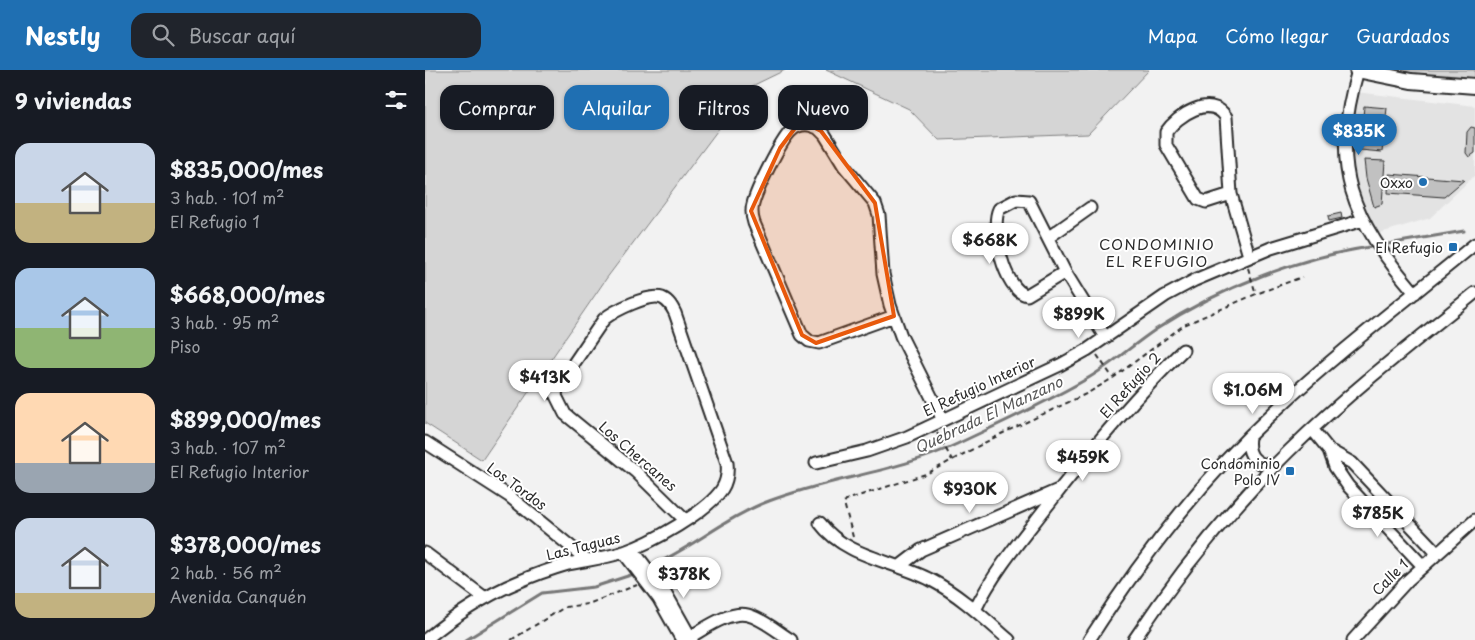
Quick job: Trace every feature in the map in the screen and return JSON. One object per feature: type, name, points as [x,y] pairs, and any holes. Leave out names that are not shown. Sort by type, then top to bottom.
[{"type":"main road","points":[[1357,70],[1411,81],[1475,86]]},
{"type":"street","points":[[1357,70],[1346,119],[1345,154],[1352,190],[1373,240],[1415,293]]},
{"type":"street","points":[[1231,194],[1206,202],[1199,199],[1167,148],[1164,139],[1166,132],[1189,111],[1200,108],[1213,108],[1221,111],[1226,116],[1231,194],[1238,226],[1249,256]]},
{"type":"street","points":[[893,316],[819,343],[809,341],[802,335],[754,223],[751,211],[753,202],[780,148],[787,135],[795,128],[809,125],[821,131],[844,166],[875,203],[879,214],[883,274],[893,316],[943,420]]},
{"type":"street","points":[[1065,272],[1027,294],[1018,292],[1004,269],[995,219],[999,209],[1016,200],[1029,201],[1049,237],[1065,272],[1105,337]]},
{"type":"street","points":[[1049,237],[1091,208]]},
{"type":"street","name":"El Refugio Interior","points":[[816,463],[887,444],[1060,365],[1180,287],[1249,256],[1291,240],[1363,220]]},
{"type":"street","points":[[1089,640],[1163,534],[1249,437],[1329,363],[1475,244]]},
{"type":"street","points":[[1134,640],[1193,558],[1276,464],[1312,430],[1475,292]]},
{"type":"street","name":"Los Chercanes","points":[[663,298],[647,298],[613,312],[604,320],[557,388],[557,396],[565,414],[636,472],[685,520]]},
{"type":"street","name":"Las Taguas","points":[[425,640],[485,598],[532,576],[627,551],[685,520],[719,492],[727,478],[728,468],[675,313],[669,303],[663,298]]},
{"type":"street","name":"El Refugio 2","points":[[975,610],[998,570],[1060,490],[1143,391],[1183,350]]},
{"type":"street","points":[[1312,430],[1329,450],[1352,463],[1437,552]]},
{"type":"street","points":[[1249,437],[1249,451],[1254,460],[1267,465],[1276,464]]},
{"type":"street","name":"Los Tordos","points":[[425,442],[509,496],[587,560]]},
{"type":"street","points":[[1329,450],[1335,467],[1348,486],[1423,566]]},
{"type":"street","points":[[899,566],[921,550],[1060,490]]},
{"type":"street","name":"Calle 1","points":[[1353,640],[1391,597],[1437,552],[1475,520]]},
{"type":"street","points":[[820,523],[832,536],[856,550],[899,566],[941,585],[975,610],[1009,640]]},
{"type":"street","points":[[627,551],[639,565],[687,639],[731,616],[743,614],[755,618],[791,640]]},
{"type":"street","points":[[425,553],[485,598]]},
{"type":"path","points":[[1248,271],[1256,294]]},
{"type":"path","points":[[856,550],[844,501],[927,474],[1088,393],[1113,378],[1185,325],[1302,276]]},
{"type":"path","points":[[1099,358],[1113,378]]},
{"type":"path","points":[[943,442],[952,460]]},
{"type":"path","points":[[511,640],[565,607],[588,604],[647,577]]},
{"type":"highlighted area","points":[[809,125],[821,131],[875,203],[894,316],[816,343],[802,335],[751,211],[780,148],[795,128]]},
{"type":"shaded area","points":[[425,70],[785,70],[754,85],[679,85],[679,130],[718,130],[606,279],[482,460],[425,423]]},
{"type":"shaded area","points":[[826,70],[1149,70],[1088,134],[939,140],[909,109],[868,90],[868,85],[858,85]]},
{"type":"shaded area","points":[[1380,70],[1475,70],[1475,80],[1437,80]]},
{"type":"shaded area","points":[[1356,92],[1475,106],[1475,175],[1430,218],[1377,234],[1362,203],[1355,181],[1352,135]]},
{"type":"building","points":[[1364,106],[1387,108],[1382,152],[1360,150]]},
{"type":"building","points":[[1471,127],[1475,128],[1475,153],[1469,157],[1466,153],[1467,132]]},
{"type":"building","points":[[1364,160],[1385,161],[1382,204],[1374,207],[1366,178]]},
{"type":"building","points":[[1389,174],[1464,180],[1444,197],[1388,193]]},
{"type":"building","points":[[1341,213],[1342,218],[1329,221],[1328,216]]},
{"type":"waterway","name":"Quebrada El Manzano","points":[[1382,245],[1464,231]]},
{"type":"waterway","name":"Quebrada El Manzano","points":[[649,567],[738,516],[769,501],[816,486],[911,462],[957,444],[1058,395],[1090,377],[1180,314],[1234,287],[1290,266],[1347,251],[1376,246]]},
{"type":"waterway","name":"Quebrada El Manzano","points":[[466,640],[542,593],[594,587],[637,573]]},
{"type":"place","name":"Oxxo","points":[[1423,182]]},
{"type":"place","name":"El Refugio","points":[[1453,247]]},
{"type":"place","name":"Condominio Polo IV","points":[[1290,471]]},
{"type":"district","name":"CONDOMINIO EL REFUGIO","points":[[1157,252]]}]
